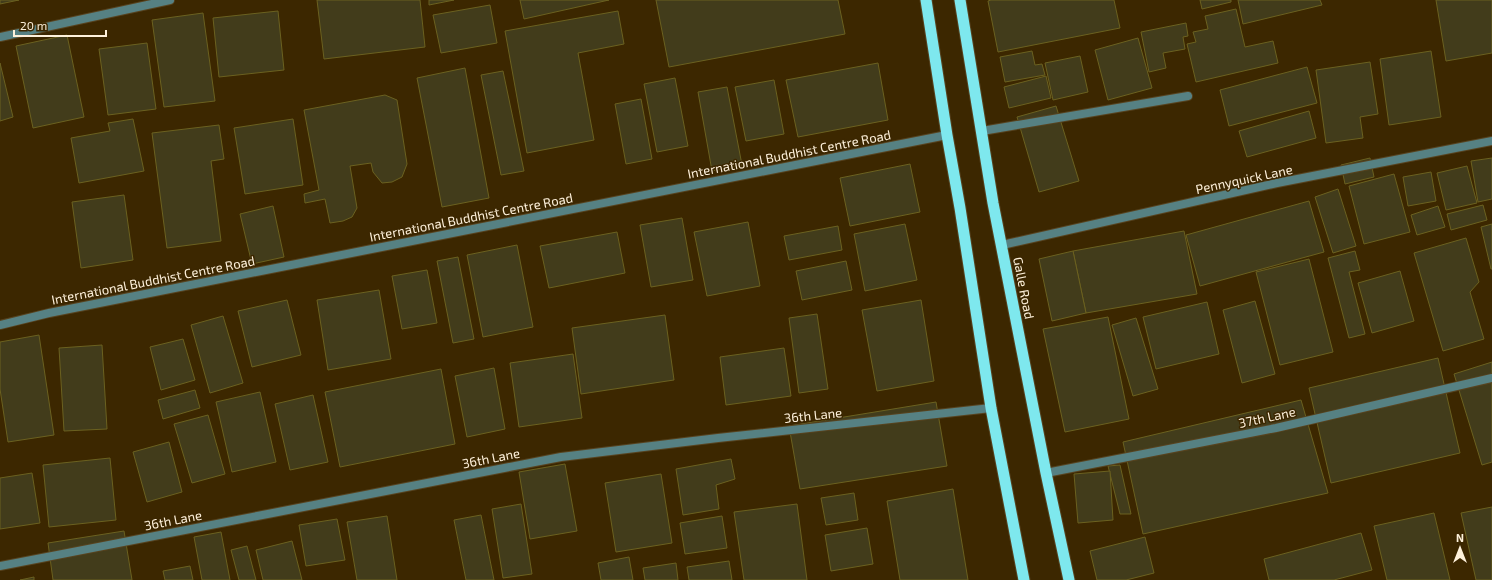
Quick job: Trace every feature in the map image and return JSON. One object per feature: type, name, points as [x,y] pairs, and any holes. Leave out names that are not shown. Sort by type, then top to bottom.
[{"type":"highway","points":[[926,0],[992,408],[1024,580]]},
{"type":"highway","name":"Galle Road","points":[[960,0],[1002,245],[1046,473],[1069,580]]},
{"type":"street","points":[[0,37],[170,0]]},
{"type":"street","points":[[982,131],[1188,96]]},
{"type":"street","name":"International Buddhist Centre Road","points":[[0,325],[56,311],[947,135]]},
{"type":"street","name":"Pennyquick Lane","points":[[1002,245],[1277,183],[1492,141]]},
{"type":"street","name":"37th Lane","points":[[1046,473],[1276,428],[1492,378]]},
{"type":"street","name":"36th Lane","points":[[0,566],[561,457],[992,408]]},
{"type":"building","points":[[0,0],[19,0],[0,4]]},
{"type":"building","points":[[317,0],[420,0],[425,47],[324,59]]},
{"type":"building","points":[[429,0],[454,0],[429,5]]},
{"type":"building","points":[[520,0],[609,0],[524,19]]},
{"type":"building","points":[[656,0],[838,0],[845,34],[669,67]]},
{"type":"building","points":[[1114,0],[1120,28],[998,52],[988,1]]},
{"type":"building","points":[[1200,0],[1231,0],[1231,2],[1202,9]]},
{"type":"building","points":[[1238,0],[1320,0],[1322,5],[1243,24]]},
{"type":"building","points":[[1436,0],[1492,0],[1492,53],[1446,61]]},
{"type":"building","points":[[490,5],[497,43],[441,53],[433,15]]},
{"type":"building","points":[[1236,9],[1245,47],[1273,41],[1278,63],[1196,82],[1187,44],[1196,42],[1193,32],[1208,29],[1205,16]]},
{"type":"building","points":[[278,11],[284,70],[219,77],[213,18]]},
{"type":"building","points":[[618,11],[624,44],[578,53],[594,140],[527,153],[505,31]]},
{"type":"building","points":[[203,13],[215,101],[164,107],[152,20]]},
{"type":"building","points":[[1186,23],[1188,36],[1183,37],[1185,49],[1163,53],[1166,68],[1149,72],[1141,32]]},
{"type":"building","points":[[67,35],[84,117],[33,128],[16,46]]},
{"type":"building","points":[[1138,38],[1152,88],[1108,100],[1095,50]]},
{"type":"building","points":[[147,43],[156,109],[108,115],[99,49]]},
{"type":"building","points":[[1032,51],[1035,65],[1042,64],[1045,75],[1005,82],[1000,57]]},
{"type":"building","points":[[1431,51],[1441,117],[1389,125],[1380,59]]},
{"type":"building","points":[[1080,56],[1088,92],[1053,100],[1045,63]]},
{"type":"building","points":[[1370,62],[1378,114],[1360,117],[1363,138],[1326,143],[1316,70]]},
{"type":"building","points":[[0,63],[13,117],[0,121]]},
{"type":"building","points":[[878,63],[888,120],[798,137],[786,80]]},
{"type":"building","points":[[1307,67],[1317,103],[1229,126],[1220,90]]},
{"type":"building","points":[[465,68],[489,198],[442,207],[417,78]]},
{"type":"building","points":[[503,71],[524,171],[501,175],[481,75]]},
{"type":"building","points":[[1046,76],[1051,98],[1009,108],[1004,87]]},
{"type":"building","points":[[675,78],[688,146],[657,152],[644,84]]},
{"type":"building","points":[[774,80],[784,134],[746,141],[735,87]]},
{"type":"building","points":[[727,87],[742,165],[712,171],[698,92]]},
{"type":"building","points":[[385,95],[397,100],[407,164],[402,177],[392,182],[382,183],[373,172],[371,163],[350,166],[357,208],[352,217],[343,221],[330,223],[325,199],[305,203],[304,194],[319,190],[304,110]]},
{"type":"building","points":[[641,99],[652,159],[626,164],[615,104]]},
{"type":"building","points":[[1056,106],[1079,181],[1039,192],[1017,117]]},
{"type":"building","points":[[1309,111],[1316,138],[1247,157],[1239,131]]},
{"type":"building","points":[[133,119],[144,171],[79,183],[71,138],[110,131],[108,123]]},
{"type":"building","points":[[293,119],[303,185],[245,194],[234,128]]},
{"type":"building","points":[[219,125],[224,159],[211,161],[221,241],[167,248],[152,133]]},
{"type":"building","points":[[1370,158],[1374,177],[1345,184],[1341,165]]},
{"type":"building","points":[[1492,158],[1492,199],[1478,202],[1471,161]]},
{"type":"building","points":[[910,164],[920,212],[850,226],[840,178]]},
{"type":"building","points":[[1467,166],[1477,203],[1446,210],[1437,173]]},
{"type":"building","points":[[1431,172],[1436,201],[1408,206],[1403,177]]},
{"type":"building","points":[[1394,174],[1410,232],[1364,244],[1349,186]]},
{"type":"building","points":[[1338,189],[1356,246],[1333,253],[1315,197]]},
{"type":"building","points":[[124,195],[133,260],[81,268],[72,202]]},
{"type":"building","points":[[1309,201],[1324,252],[1200,286],[1186,235]]},
{"type":"building","points":[[1483,205],[1487,220],[1451,230],[1447,214]]},
{"type":"building","points":[[273,206],[284,257],[252,264],[240,214]]},
{"type":"building","points":[[1438,206],[1445,227],[1417,235],[1411,215]]},
{"type":"building","points":[[682,218],[693,280],[651,287],[640,225]]},
{"type":"building","points":[[748,222],[760,286],[707,296],[694,232]]},
{"type":"building","points":[[905,224],[917,280],[865,291],[854,234]]},
{"type":"building","points":[[1492,224],[1492,269],[1491,269],[1481,227]]},
{"type":"building","points":[[838,226],[842,250],[789,260],[784,236]]},
{"type":"building","points":[[1184,231],[1197,294],[1086,313],[1073,251]]},
{"type":"building","points":[[617,232],[625,273],[549,288],[540,246]]},
{"type":"building","points":[[1466,238],[1479,282],[1470,292],[1484,339],[1443,351],[1414,253]]},
{"type":"building","points":[[517,245],[533,327],[483,337],[467,255]]},
{"type":"building","points":[[1073,251],[1086,313],[1052,321],[1039,259]]},
{"type":"building","points":[[1355,251],[1360,270],[1349,272],[1365,334],[1349,338],[1328,258]]},
{"type":"building","points":[[458,257],[474,339],[453,343],[437,261]]},
{"type":"building","points":[[1309,259],[1333,352],[1280,365],[1256,272]]},
{"type":"building","points":[[846,261],[852,290],[802,300],[796,271]]},
{"type":"building","points":[[427,270],[437,323],[402,329],[392,276]]},
{"type":"building","points":[[1400,271],[1414,321],[1372,333],[1358,283]]},
{"type":"building","points":[[379,290],[391,359],[328,370],[317,300]]},
{"type":"building","points":[[287,300],[301,355],[252,367],[238,311]]},
{"type":"building","points":[[921,300],[934,381],[877,391],[862,310]]},
{"type":"building","points":[[1255,301],[1275,374],[1242,383],[1223,310]]},
{"type":"building","points":[[1207,302],[1219,354],[1156,369],[1143,317]]},
{"type":"building","points":[[817,314],[828,389],[799,393],[789,318]]},
{"type":"building","points":[[665,315],[674,380],[581,394],[572,328]]},
{"type":"building","points":[[223,316],[243,383],[210,393],[191,325]]},
{"type":"building","points":[[1108,317],[1129,419],[1065,432],[1043,329]]},
{"type":"building","points":[[1136,318],[1158,389],[1133,396],[1112,325]]},
{"type":"building","points":[[39,335],[54,435],[8,442],[0,389],[0,342]]},
{"type":"building","points":[[183,339],[195,380],[161,390],[150,347]]},
{"type":"building","points":[[102,345],[107,429],[64,431],[59,348]]},
{"type":"building","points":[[784,348],[791,396],[726,405],[720,357]]},
{"type":"building","points":[[573,354],[582,418],[519,427],[510,363]]},
{"type":"building","points":[[1438,358],[1460,453],[1331,483],[1309,388]]},
{"type":"building","points":[[1492,362],[1492,462],[1482,465],[1454,374]]},
{"type":"building","points":[[494,368],[505,429],[467,437],[455,376]]},
{"type":"building","points":[[441,369],[455,444],[340,467],[325,392]]},
{"type":"building","points":[[195,390],[200,408],[163,419],[158,400]]},
{"type":"building","points":[[260,392],[276,462],[232,472],[216,402]]},
{"type":"building","points":[[313,395],[328,462],[290,470],[275,404]]},
{"type":"building","points":[[1301,400],[1328,493],[1143,534],[1123,442]]},
{"type":"building","points":[[936,402],[947,466],[800,489],[789,426]]},
{"type":"building","points":[[208,415],[225,474],[192,483],[174,424]]},
{"type":"building","points":[[169,442],[182,492],[147,502],[133,452]]},
{"type":"building","points":[[110,458],[116,520],[49,527],[43,465]]},
{"type":"building","points":[[731,459],[735,479],[716,485],[719,509],[683,515],[676,469]]},
{"type":"building","points":[[565,464],[577,531],[530,539],[519,472]]},
{"type":"building","points":[[1120,465],[1131,514],[1120,514],[1108,466]]},
{"type":"building","points":[[1110,471],[1113,520],[1078,523],[1074,474]]},
{"type":"building","points":[[32,473],[40,523],[0,529],[0,478]]},
{"type":"building","points":[[661,474],[672,543],[616,552],[605,483]]},
{"type":"building","points":[[953,489],[968,580],[900,580],[887,501]]},
{"type":"building","points":[[854,493],[858,520],[826,525],[821,498]]},
{"type":"building","points":[[521,504],[532,574],[503,578],[492,509]]},
{"type":"building","points":[[797,504],[807,580],[744,580],[734,512]]},
{"type":"building","points":[[1492,507],[1492,580],[1476,580],[1461,513]]},
{"type":"building","points":[[1434,513],[1450,580],[1387,580],[1374,526]]},
{"type":"building","points":[[481,515],[494,580],[466,580],[454,520]]},
{"type":"building","points":[[387,516],[397,580],[357,580],[347,522]]},
{"type":"building","points":[[722,516],[727,548],[685,554],[680,523]]},
{"type":"building","points":[[337,519],[345,560],[306,566],[299,525]]},
{"type":"building","points":[[867,528],[873,564],[831,571],[825,535]]},
{"type":"building","points":[[124,531],[132,580],[53,580],[48,543]]},
{"type":"building","points":[[221,532],[230,580],[202,580],[194,537]]},
{"type":"building","points":[[1361,533],[1372,570],[1334,580],[1269,580],[1264,559]]},
{"type":"building","points":[[1145,537],[1154,573],[1126,580],[1097,580],[1090,551]]},
{"type":"building","points":[[292,541],[302,580],[263,580],[256,550]]},
{"type":"building","points":[[247,546],[256,580],[239,580],[231,550]]},
{"type":"building","points":[[629,557],[633,580],[601,580],[598,563]]},
{"type":"building","points":[[729,561],[732,580],[689,580],[687,567]]},
{"type":"building","points":[[676,563],[678,580],[645,580],[643,568]]},
{"type":"building","points":[[190,566],[193,580],[165,580],[163,571]]},
{"type":"building","points":[[34,577],[34,580],[20,580]]}]
